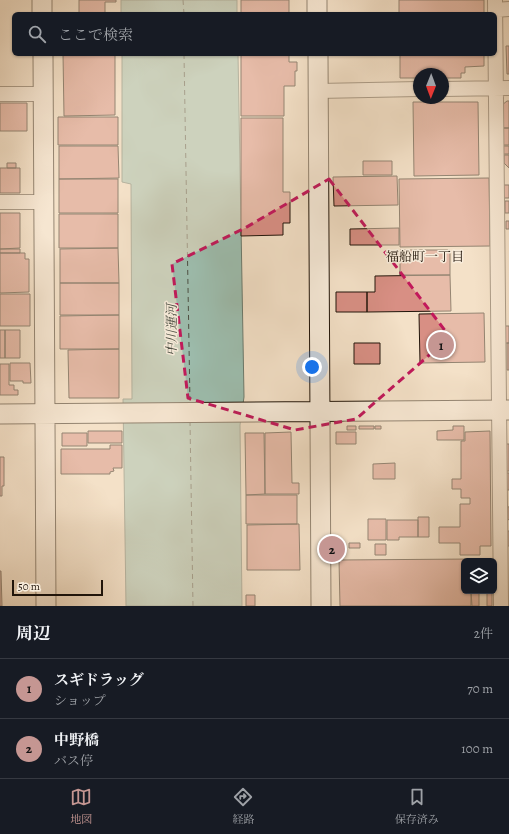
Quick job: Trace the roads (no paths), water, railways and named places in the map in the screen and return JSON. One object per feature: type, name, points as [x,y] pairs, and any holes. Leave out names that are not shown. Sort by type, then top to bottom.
[{"type":"street","points":[[42,0],[42,12]]},
{"type":"street","points":[[317,0],[317,12]]},
{"type":"street","points":[[500,6],[504,319],[504,526],[500,606]]},
{"type":"street","points":[[43,56],[46,606]]},
{"type":"street","points":[[318,56],[321,606]]},
{"type":"street","points":[[449,89],[502,88]]},
{"type":"street","points":[[318,91],[413,89]]},
{"type":"street","points":[[0,94],[43,94]]},
{"type":"street","points":[[0,202],[44,202]]},
{"type":"street","points":[[0,414],[504,410]]},
{"type":"water","points":[[121,0],[237,0],[237,12],[121,12]]},
{"type":"water","name":"中川運河","points":[[122,56],[238,56],[244,397],[240,425],[242,606],[126,606],[123,399],[132,399],[131,184],[122,182]]},
{"type":"place","name":"スギドラッグ","points":[[441,345]]},
{"type":"place","name":"中野橋","points":[[332,549]]},
{"type":"district","name":"福船町一丁目","points":[[425,256]]}]
